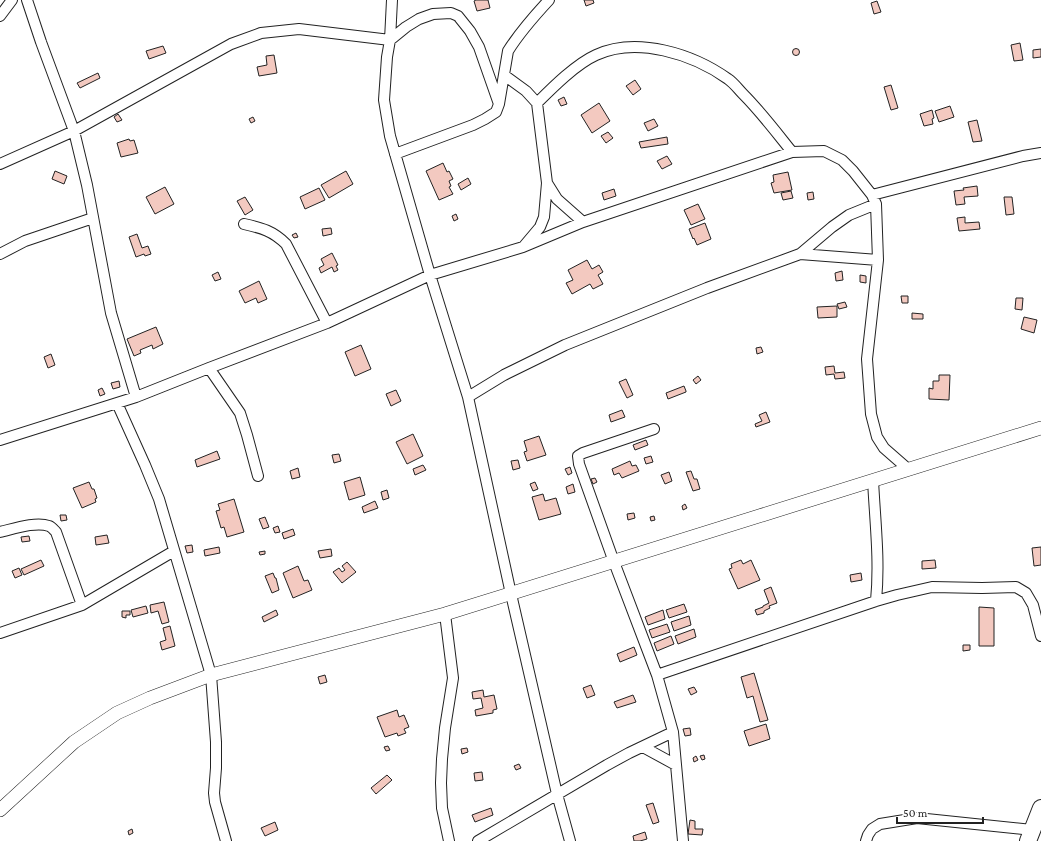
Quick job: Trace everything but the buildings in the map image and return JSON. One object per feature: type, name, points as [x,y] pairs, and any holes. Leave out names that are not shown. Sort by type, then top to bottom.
[{"type":"main road","points":[[1030,835],[1041,808]]},
{"type":"street","points":[[0,16],[12,0]]},
{"type":"street","points":[[27,0],[74,131],[87,185],[111,313],[136,397]]},
{"type":"street","points":[[392,0],[384,100],[390,136],[430,275],[468,397],[511,594],[557,794],[570,841]]},
{"type":"street","points":[[395,154],[473,125],[496,112],[499,104],[508,52],[512,44],[549,0]]},
{"type":"street","points":[[0,164],[74,131],[231,44],[261,33],[299,29],[390,40],[419,19],[433,14],[452,13],[458,16],[470,31],[479,48],[499,104]]},
{"type":"street","points":[[537,103],[554,86],[582,64],[610,49],[633,47],[663,50],[695,60],[729,79],[758,109],[792,152]]},
{"type":"street","points":[[504,75],[526,91],[537,103],[547,183],[544,217],[540,226],[523,247]]},
{"type":"street","points":[[0,440],[136,397],[327,323],[430,275],[523,247],[583,222],[792,152],[824,151],[842,160],[853,171],[874,199],[878,260],[867,359],[871,414],[877,437],[884,448],[908,469]]},
{"type":"street","points":[[468,397],[504,375],[565,345],[707,288],[800,254],[832,227],[874,199],[1023,156],[1041,153]]},
{"type":"street","points":[[547,183],[557,199],[583,222]]},
{"type":"street","points":[[0,254],[25,241],[93,218]]},
{"type":"street","points":[[244,224],[262,228],[278,236],[286,244],[327,323]]},
{"type":"street","points":[[800,254],[878,260]]},
{"type":"street","points":[[209,368],[240,413],[258,476]]},
{"type":"street","points":[[117,403],[159,499],[211,675],[216,742],[214,793],[226,841]]},
{"type":"street","points":[[0,810],[74,742],[117,713],[150,698],[211,675],[445,614],[1041,428]]},
{"type":"street","points":[[654,429],[589,450],[578,456],[579,464],[614,562],[657,675],[673,732],[683,841]]},
{"type":"street","points":[[873,480],[878,580],[876,601]]},
{"type":"street","points":[[0,532],[43,524],[51,526],[56,532],[82,605]]},
{"type":"street","points":[[0,633],[82,605],[174,551]]},
{"type":"street","points":[[657,675],[876,601],[932,587],[1016,587],[1026,593],[1033,605],[1041,636]]},
{"type":"street","points":[[445,614],[454,678],[445,728],[441,784],[442,808],[449,841]]},
{"type":"street","points":[[478,841],[607,765],[673,732]]},
{"type":"street","points":[[643,747],[676,765]]},
{"type":"street","points":[[866,841],[872,829],[880,824],[917,818],[1030,835]]}]
